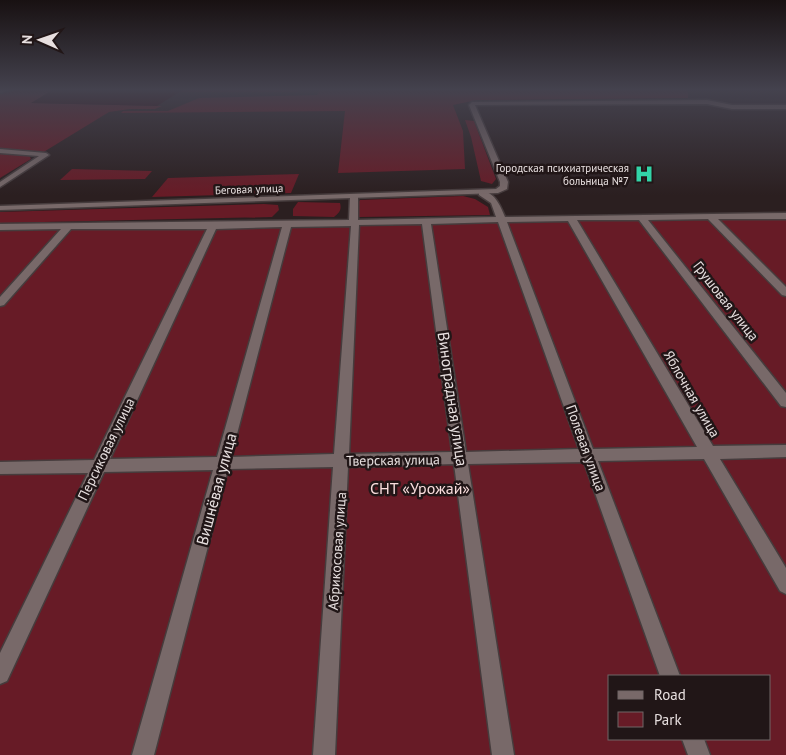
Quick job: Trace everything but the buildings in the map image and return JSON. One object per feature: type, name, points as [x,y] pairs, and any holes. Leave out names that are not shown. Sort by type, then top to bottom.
[{"type":"street","name":"Беговая улица","points":[[0,208],[498,191],[504,187],[504,182],[480,124]]},
{"type":"street","points":[[0,151],[46,155],[0,185]]},
{"type":"street","name":"Полевая улица","points":[[482,193],[495,202],[670,675]]},
{"type":"street","name":"Абрикосовая улица","points":[[324,755],[355,223],[353,219],[354,197]]},
{"type":"street","points":[[711,217],[786,293]]},
{"type":"street","points":[[0,227],[213,226],[571,218],[711,217],[782,217],[786,224]]},
{"type":"street","name":"Яблочная улица","points":[[571,218],[786,585]]},
{"type":"street","name":"Грушовая улица","points":[[642,218],[786,402]]},
{"type":"street","name":"Виноградная улица","points":[[426,221],[462,459],[503,755]]},
{"type":"street","name":"Вишнёвая улица","points":[[143,755],[287,224]]},
{"type":"street","points":[[0,303],[69,226]]},
{"type":"street","name":"Персиковая улица","points":[[0,674],[213,226]]},
{"type":"street","name":"Тверская улица","points":[[0,468],[786,451]]},
{"type":"street","points":[[693,740],[699,755]]},
{"type":"green space","points":[[0,124],[89,124],[42,153],[0,149]]},
{"type":"green space","points":[[344,124],[460,124],[463,131],[465,169],[338,173]]},
{"type":"green space","points":[[466,124],[475,124],[496,179],[492,184],[481,181]]},
{"type":"green space","points":[[0,153],[29,155],[31,159],[0,178]]},
{"type":"green space","points":[[72,169],[152,171],[145,179],[60,180]]},
{"type":"green space","points":[[299,174],[291,193],[152,197],[168,178]]},
{"type":"green space","points":[[463,196],[475,199],[488,207],[490,215],[359,217],[357,210],[360,200]]},
{"type":"green space","points":[[298,202],[340,203],[341,208],[334,217],[293,216],[293,209]]},
{"type":"green space","points":[[278,205],[279,210],[272,217],[0,223],[0,212]]},
{"type":"green space","name":"СНТ «Урожай»","points":[[786,216],[786,755],[0,755],[0,227]]},
{"type":"place","name":"Городская психиатрическая больница №7","points":[[644,174]]}]
